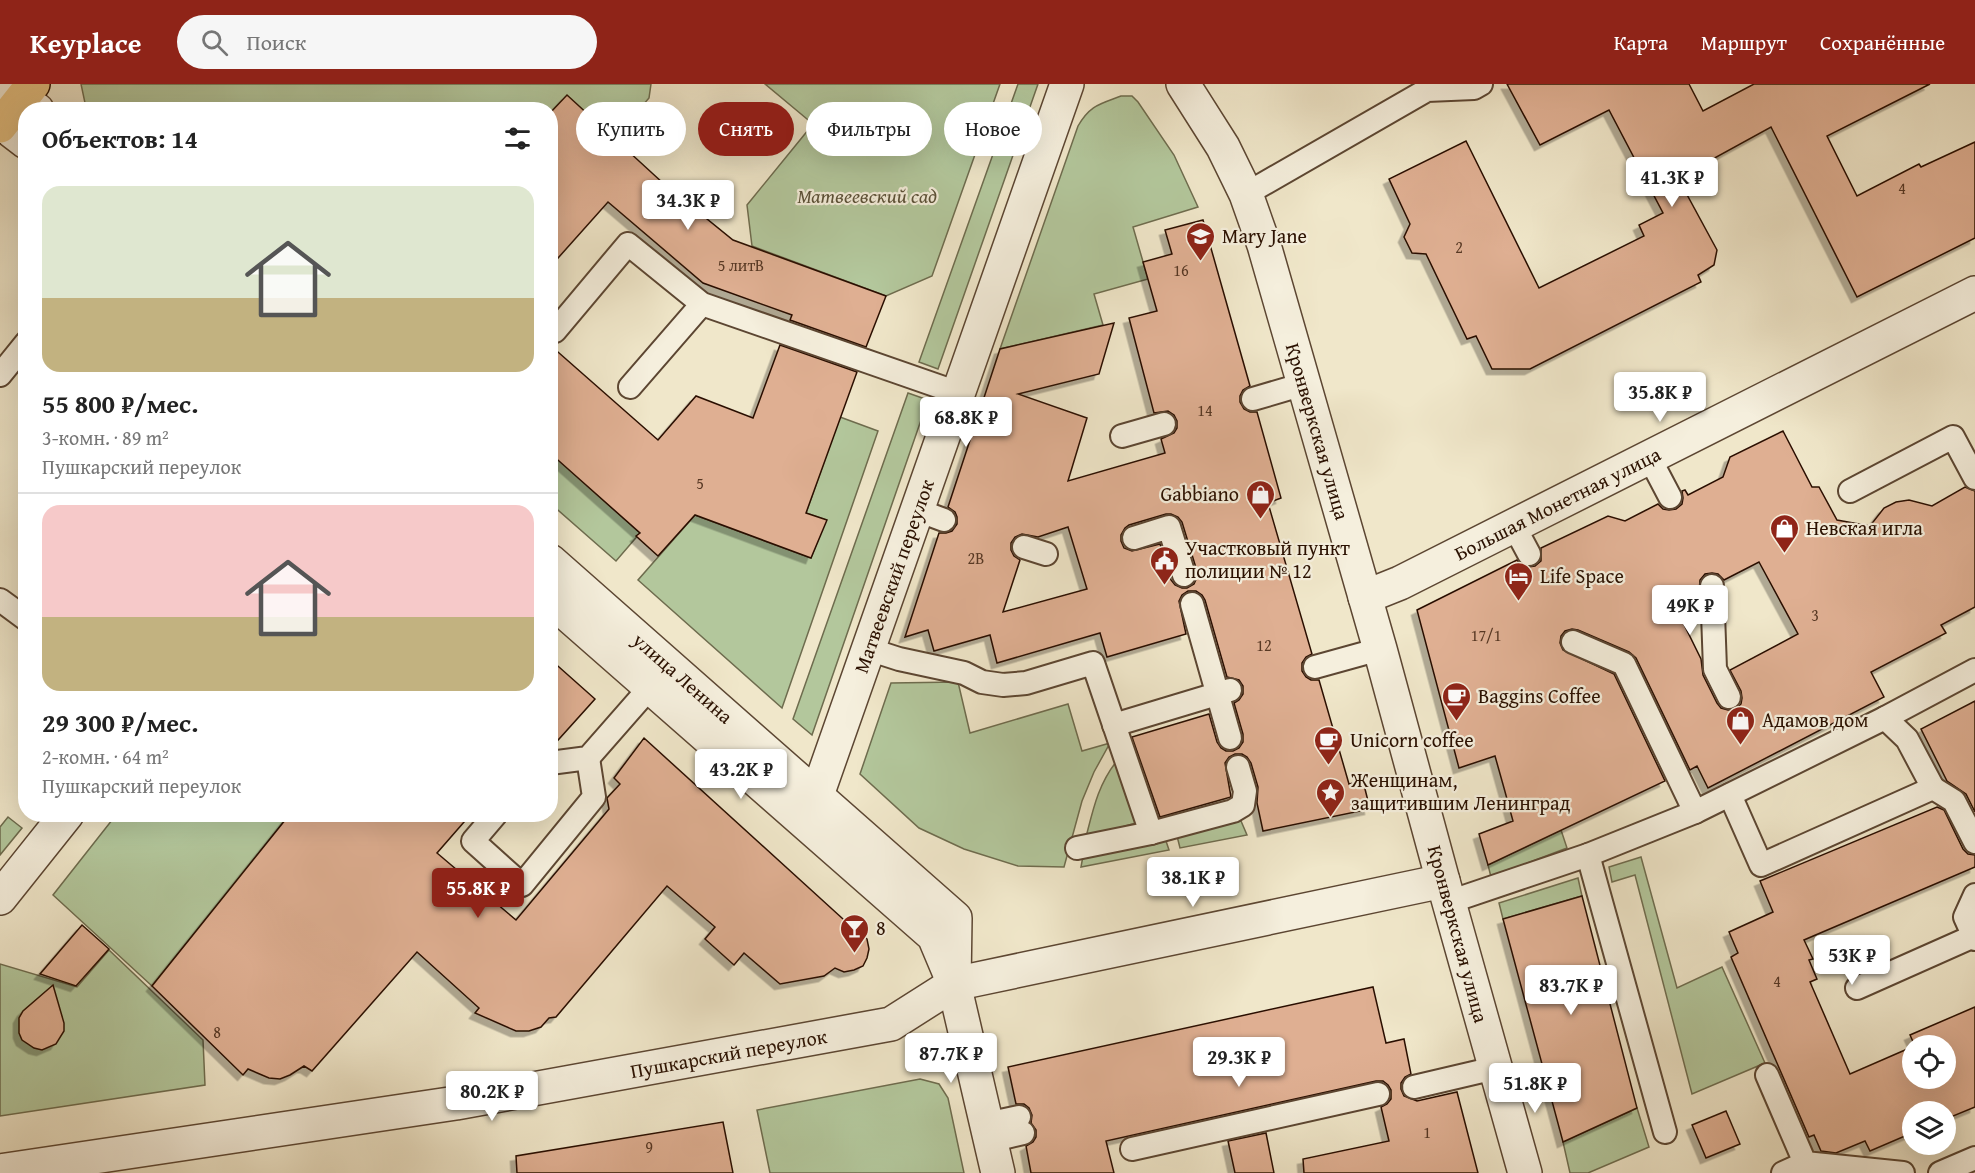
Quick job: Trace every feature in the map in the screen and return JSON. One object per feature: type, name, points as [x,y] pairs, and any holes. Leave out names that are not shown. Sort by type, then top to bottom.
[{"type":"main road","points":[[7,129],[18,105]]},
{"type":"street","name":"Матвеевский переулок","points":[[817,795],[868,649],[931,515],[958,393],[1067,84]]},
{"type":"street","name":"Кронверкская улица","points":[[1183,84],[1223,147],[1246,194],[1264,245],[1380,649],[1525,1173]]},
{"type":"street","name":"Большая Монетная улица","points":[[1365,597],[1400,584],[1975,293]]},
{"type":"street","name":"улица Ленина","points":[[558,569],[659,676],[934,936],[954,984],[998,1173]]},
{"type":"street","name":"улица Ленина","points":[[558,605],[659,676],[817,795],[955,918],[954,984]]},
{"type":"street","points":[[0,898],[61,822]]},
{"type":"street","name":"Пушкарский переулок","points":[[0,1171],[95,1166],[891,1024],[954,984],[1446,891]]},
{"type":"lane","points":[[1246,194],[1426,87],[1474,88],[1481,84]]},
{"type":"lane","points":[[558,327],[628,244],[702,304],[958,393]]},
{"type":"lane","points":[[630,387],[702,304]]},
{"type":"lane","points":[[0,375],[18,353]]},
{"type":"lane","points":[[1253,399],[1304,384]]},
{"type":"lane","points":[[1122,436],[1164,424]]},
{"type":"lane","points":[[1850,491],[1953,437],[1975,478]]},
{"type":"lane","points":[[1649,457],[1670,498]]},
{"type":"lane","points":[[1514,526],[1529,554]]},
{"type":"lane","points":[[1134,538],[1169,527],[1184,575]]},
{"type":"lane","points":[[1024,547],[1046,554]]},
{"type":"lane","points":[[1712,586],[1715,669],[1729,697]]},
{"type":"lane","points":[[0,600],[18,612]]},
{"type":"lane","points":[[1192,604],[1224,692],[1230,738]]},
{"type":"lane","points":[[1573,642],[1624,664],[1695,812]]},
{"type":"lane","points":[[868,649],[898,659],[964,673],[982,682],[1003,685],[1026,683],[1093,663],[1151,833]]},
{"type":"lane","points":[[1315,667],[1380,649]]},
{"type":"lane","points":[[1446,891],[1588,855],[1695,812],[1730,795],[1765,767],[1885,718],[1975,670]]},
{"type":"lane","points":[[558,762],[588,758],[659,676]]},
{"type":"lane","points":[[1114,725],[1224,692]]},
{"type":"lane","points":[[1885,718],[1907,739],[1933,788],[1954,801],[1975,842]]},
{"type":"lane","points":[[489,822],[473,841],[522,885],[594,797],[588,758]]},
{"type":"lane","points":[[1077,848],[1151,833],[1233,811],[1243,805],[1245,791],[1238,767]]},
{"type":"lane","points":[[1730,795],[1761,865],[1933,788]]},
{"type":"lane","points":[[1588,855],[1665,1132]]},
{"type":"lane","points":[[1857,988],[1974,938],[1965,917],[1975,895]]},
{"type":"lane","points":[[1414,1087],[1495,1068]]},
{"type":"lane","points":[[1767,1075],[1805,1163]]},
{"type":"lane","points":[[1132,1149],[1378,1094]]},
{"type":"lane","points":[[988,1132],[1021,1125]]},
{"type":"lane","points":[[1940,1173],[1975,1158]]},
{"type":"lane","points":[[1783,1173],[1805,1163],[1903,1173]]},
{"type":"green space","points":[[81,84],[651,84],[649,98],[646,102],[576,102],[576,123],[558,116],[558,102],[85,102]]},
{"type":"green space","name":"Матвеевский сад","points":[[765,84],[1000,84],[994,102],[944,102],[944,156],[974,156],[932,276],[886,296],[752,246],[747,205],[787,156],[794,156],[794,147],[806,133],[806,156],[932,156],[932,102],[806,102],[806,118],[794,108],[794,102],[787,102]]},
{"type":"green space","points":[[1018,84],[1038,84],[1032,102],[1012,102]]},
{"type":"green space","points":[[1121,96],[1132,96],[1138,102],[1174,155],[1198,207],[1133,227],[1148,279],[1094,294],[1103,325],[1000,349],[1078,126],[1091,109]]},
{"type":"green space","points":[[992,156],[1013,156],[938,369],[919,362]]},
{"type":"green space","points":[[908,393],[928,400],[812,735],[793,719]]},
{"type":"green space","points":[[840,417],[878,431],[782,708],[638,580],[695,515],[811,558],[826,520],[806,513]]},
{"type":"green space","points":[[558,459],[640,533],[616,561],[558,510]]},
{"type":"green space","points":[[958,682],[970,733],[1068,704],[1082,751],[1110,743],[1094,772],[1082,801],[1064,867],[1018,866],[964,849],[919,828],[860,774],[891,683]]},
{"type":"green space","points":[[1116,762],[1136,823],[1086,837],[1100,789]]},
{"type":"green space","points":[[8,817],[22,828],[0,855],[0,827]]},
{"type":"green space","points":[[1241,821],[1247,835],[1180,848],[1177,836]]},
{"type":"green space","points":[[110,822],[283,822],[152,986],[53,895]]},
{"type":"green space","points":[[1561,830],[1567,848],[1491,877],[1488,865]]},
{"type":"green space","points":[[1165,838],[1169,850],[1081,867],[1083,856]]},
{"type":"green space","points":[[1641,857],[1677,988],[1722,967],[1765,1063],[1692,1094],[1635,875],[1612,882],[1609,867]]},
{"type":"green space","points":[[1578,878],[1582,896],[1503,919],[1499,903]]},
{"type":"green space","points":[[109,950],[203,1040],[205,1085],[0,1116],[0,964],[77,987]]},
{"type":"green space","points":[[920,1079],[939,1084],[948,1098],[964,1173],[770,1173],[757,1110]]},
{"type":"green space","points":[[1637,1108],[1649,1147],[1588,1173],[1570,1173],[1563,1142]]},
{"type":"building","points":[[1507,84],[1689,84],[1703,111],[1754,84],[1930,84],[1827,136],[1857,196],[1919,164],[1921,167],[1975,142],[1975,238],[1857,297],[1771,127],[1678,178],[1717,250],[1714,265],[1698,275],[1701,282],[1530,369],[1492,369],[1476,336],[1467,339],[1426,254],[1412,253],[1404,237],[1410,224],[1389,179],[1466,141],[1539,288],[1644,236],[1639,225],[1663,213],[1609,110],[1540,145]]},
{"type":"building","points":[[567,95],[576,103],[576,156],[633,156],[733,240],[886,296],[866,347],[790,320],[792,315],[703,283],[608,202],[558,258],[558,105]]},
{"type":"building","points":[[1203,220],[1250,386],[1243,390],[1240,402],[1244,409],[1257,412],[1281,498],[1268,503],[1312,654],[1302,663],[1302,671],[1311,680],[1319,680],[1349,784],[1363,781],[1370,809],[1263,831],[1257,803],[1258,787],[1251,763],[1242,754],[1235,754],[1225,763],[1231,797],[1160,817],[1132,737],[1209,714],[1221,748],[1233,751],[1243,742],[1234,703],[1243,694],[1243,686],[1239,680],[1227,677],[1205,600],[1196,591],[1188,591],[1179,601],[1186,634],[1107,657],[1100,633],[997,663],[990,635],[934,651],[928,630],[905,637],[939,533],[952,531],[957,524],[955,512],[948,507],[1000,349],[1114,323],[1099,374],[1018,394],[1087,418],[1068,481],[1165,453],[1161,439],[1174,433],[1177,421],[1168,411],[1154,413],[1129,318],[1157,311],[1143,262],[1172,254],[1165,230]],"holes":[[[1166,514],[1178,517],[1182,522],[1197,571],[1194,584],[1187,588],[1175,585],[1171,580],[1160,544],[1132,551],[1124,548],[1121,541],[1121,535],[1129,525]],[[1068,527],[1087,589],[1003,612],[1020,560],[1011,550],[1011,543],[1015,537],[1022,534],[1038,537]]]},
{"type":"building","points":[[780,345],[857,372],[806,513],[827,520],[811,558],[695,515],[658,556],[636,536],[640,533],[558,460],[558,352],[658,440],[696,396],[753,418]]},
{"type":"building","points":[[1783,431],[1812,487],[1819,487],[1837,520],[1870,526],[1884,508],[1896,502],[1909,500],[1932,506],[1965,487],[1975,491],[1975,607],[1941,625],[1946,633],[1871,672],[1884,697],[1708,788],[1697,766],[1690,770],[1636,658],[1629,652],[1578,630],[1565,631],[1560,643],[1563,650],[1614,674],[1665,781],[1488,865],[1479,834],[1513,821],[1504,788],[1495,756],[1459,768],[1417,610],[1517,560],[1522,566],[1535,566],[1541,561],[1541,548],[1608,516],[1625,521],[1658,504],[1663,509],[1676,509],[1682,504],[1682,491],[1685,490],[1688,495],[1723,477],[1730,457]],"holes":[[[1759,562],[1798,634],[1730,670],[1741,691],[1742,698],[1741,704],[1736,709],[1728,710],[1721,708],[1717,703],[1703,675],[1701,659],[1674,604],[1699,593],[1700,580],[1705,574],[1718,574],[1724,580]]]},
{"type":"building","points":[[558,666],[595,699],[558,740]]},
{"type":"building","points":[[1975,701],[1975,812],[1966,794],[1947,781],[1921,729]]},
{"type":"building","points":[[644,738],[867,939],[869,949],[863,966],[844,972],[835,968],[824,976],[780,984],[744,953],[734,965],[705,939],[715,927],[667,886],[556,1017],[549,1018],[541,1027],[529,1031],[516,1031],[475,1013],[479,1008],[417,952],[312,1071],[304,1066],[280,1079],[269,1078],[248,1069],[243,1075],[152,986],[284,822],[464,822],[437,853],[516,920],[609,809],[607,798],[620,784],[614,778]]},
{"type":"building","points":[[1937,807],[1944,810],[1963,849],[1968,854],[1975,855],[1975,867],[1804,940],[1813,959],[1809,960],[1817,979],[1810,982],[1850,1074],[1902,1051],[1902,1089],[1956,1089],[1956,1035],[1910,1035],[1975,1007],[1975,1107],[1956,1115],[1956,1101],[1902,1101],[1902,1137],[1870,1151],[1865,1141],[1836,1153],[1821,1151],[1814,1135],[1809,1137],[1731,957],[1738,953],[1729,932],[1773,912],[1760,881]]},
{"type":"building","points":[[1582,896],[1637,1108],[1563,1142],[1503,919]]},
{"type":"building","points":[[82,925],[109,949],[76,986],[40,974]]},
{"type":"building","points":[[53,985],[64,1023],[64,1031],[56,1044],[42,1050],[22,1040],[19,1033],[19,1018],[23,1011]]},
{"type":"building","points":[[1373,987],[1386,1043],[1404,1039],[1411,1074],[1401,1083],[1404,1096],[1417,1101],[1457,1092],[1478,1173],[1304,1173],[1303,1159],[1389,1141],[1381,1107],[1391,1099],[1391,1090],[1383,1081],[1376,1081],[1106,1141],[1114,1173],[1031,1173],[1026,1146],[1033,1142],[1036,1130],[1031,1123],[1032,1115],[1029,1108],[1024,1104],[1016,1104],[1008,1067]]},
{"type":"building","points":[[1726,1111],[1740,1144],[1706,1158],[1692,1125]]},
{"type":"building","points":[[723,1122],[733,1173],[517,1173],[516,1156]]},
{"type":"building","points":[[1266,1133],[1274,1173],[1235,1173],[1228,1141]]},
{"type":"place","name":"Mary Jane","points":[[1201,262]]},
{"type":"place","name":"Gabbiano","points":[[1260,520]]},
{"type":"place","name":"Невская игла","points":[[1785,554]]},
{"type":"place","name":"Участковый пункт полиции № 12","points":[[1164,586]]},
{"type":"place","name":"Life Space","points":[[1519,602]]},
{"type":"place","name":"Baggins Coffee","points":[[1457,722]]},
{"type":"place","name":"Адамов дом","points":[[1741,746]]},
{"type":"place","name":"Unicorn coffee","points":[[1329,766]]},
{"type":"place","name":"Женщинам, защитившим Ленинград","points":[[1330,818]]},
{"type":"place","name":"8","points":[[855,954]]}]
